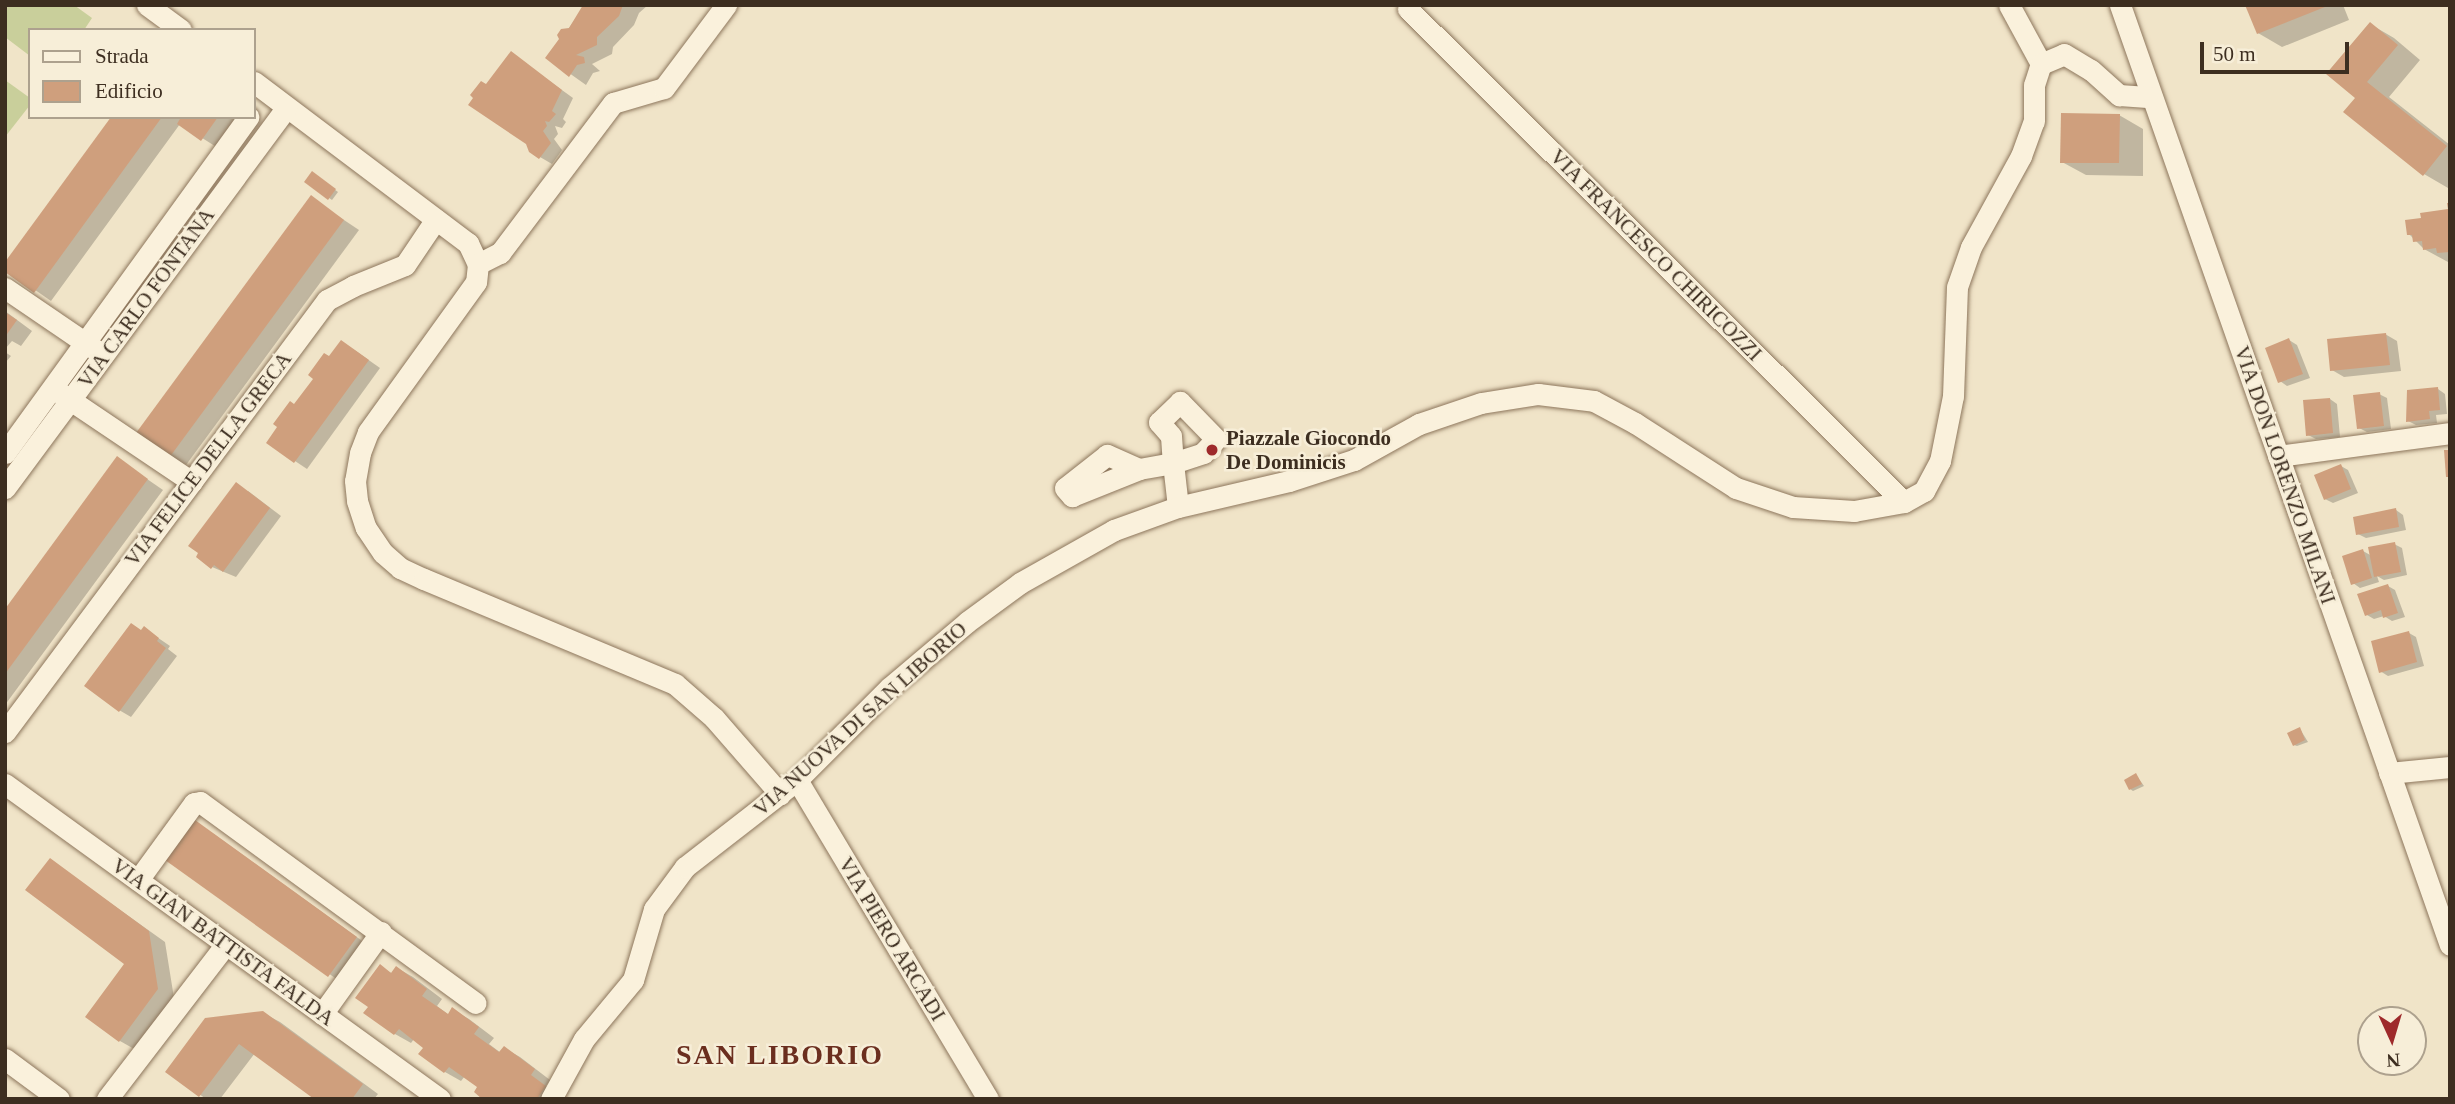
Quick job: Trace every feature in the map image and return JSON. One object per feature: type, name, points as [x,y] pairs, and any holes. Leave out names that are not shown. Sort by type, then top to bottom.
[{"type":"street","points":[[147,5],[178,28]]},
{"type":"street","points":[[478,264],[500,253],[613,103],[664,88],[726,5]]},
{"type":"street","points":[[2009,5],[2041,64],[2064,54],[2091,70],[2119,95],[2151,97]]},
{"type":"street","name":"VIA DON LORENZO MILANI","points":[[2120,5],[2450,945]]},
{"type":"street","name":"VIA FRANCESCO CHIRICOZZI","points":[[1408,9],[1904,502]]},
{"type":"street","name":"VIA NUOVA DI SAN LIBORIO","points":[[551,1099],[584,1039],[634,980],[654,909],[685,867],[780,794],[889,688],[1020,583],[1114,530],[1178,507],[1289,481],[1354,460],[1419,424],[1481,403],[1538,394],[1594,401],[1635,423],[1736,488],[1793,507],[1854,511],[1904,502],[1924,491],[1940,461],[1953,396],[1957,287],[1971,247],[2021,156],[2034,121],[2034,86],[2041,64]]},
{"type":"street","points":[[260,87],[468,243],[478,264],[476,282],[368,432],[355,481],[357,501],[366,528],[383,553],[400,568],[675,684],[714,718],[780,794]]},
{"type":"street","name":"VIA CARLO FONTANA","points":[[95,349],[286,108]]},
{"type":"street","name":"VIA CARLO FONTANA","points":[[5,488],[62,395],[247,119]]},
{"type":"street","name":"VIA FELICE DELLA GRECA","points":[[5,732],[327,300],[353,286],[405,265],[436,219]]},
{"type":"street","points":[[5,288],[95,349]]},
{"type":"street","points":[[62,395],[191,482]]},
{"type":"street","name":"VIA CARLO FONTANA","points":[[5,453],[62,395]]},
{"type":"street","points":[[2278,456],[2450,433]]},
{"type":"street","points":[[1139,469],[1173,463],[1178,507]]},
{"type":"street","points":[[2389,773],[2450,767]]},
{"type":"street","name":"VIA PIERO ARCADI","points":[[797,779],[988,1099]]},
{"type":"street","name":"VIA GIAN BATTISTA FALDA","points":[[5,784],[322,1014],[414,1091],[440,1099]]},
{"type":"street","points":[[138,880],[194,803],[200,802],[476,1003]]},
{"type":"street","points":[[322,1014],[381,932]]},
{"type":"street","points":[[107,1099],[226,944]]},
{"type":"street","points":[[5,1059],[59,1099]]},
{"type":"green space","points":[[5,5],[74,5],[92,18],[85,28],[28,28],[28,54],[5,37]]},
{"type":"green space","points":[[5,80],[28,97],[28,108],[5,137]]},
{"type":"building","points":[[583,5],[623,5],[619,16],[597,37],[597,45],[576,55],[584,57],[585,63],[577,65],[569,77],[545,58],[559,39],[557,35],[561,29],[569,28]]},
{"type":"building","points":[[2245,5],[2330,5],[2257,34]]},
{"type":"building","points":[[2370,22],[2398,45],[2367,82],[2447,146],[2423,176],[2343,112],[2355,98],[2326,74]]},
{"type":"building","points":[[511,51],[562,90],[552,111],[556,114],[549,122],[545,121],[547,126],[543,131],[551,143],[539,159],[529,152],[526,144],[468,105],[473,98],[470,95],[481,81],[486,84]]},
{"type":"building","points":[[2061,113],[2120,114],[2119,163],[2060,163]]},
{"type":"building","points":[[110,119],[161,119],[34,293],[5,272],[5,262]]},
{"type":"building","points":[[180,119],[217,119],[201,141],[177,124]]},
{"type":"building","points":[[312,171],[336,189],[328,200],[304,182]]},
{"type":"building","points":[[311,195],[344,220],[169,458],[136,433]]},
{"type":"building","points":[[2447,203],[2450,203],[2450,252],[2437,253],[2436,248],[2423,250],[2422,241],[2413,242],[2412,235],[2407,235],[2405,220],[2421,218],[2420,213],[2448,209]]},
{"type":"building","points":[[5,312],[17,320],[5,337]]},
{"type":"building","points":[[2386,333],[2390,365],[2330,371],[2327,339]]},
{"type":"building","points":[[2289,338],[2303,374],[2278,383],[2265,348]]},
{"type":"building","points":[[341,340],[369,360],[294,463],[266,443],[277,427],[273,424],[290,401],[294,404],[313,379],[308,375],[324,353],[329,356]]},
{"type":"building","points":[[2438,387],[2440,410],[2429,411],[2430,419],[2406,422],[2407,390]]},
{"type":"building","points":[[2380,392],[2384,426],[2357,429],[2353,395]]},
{"type":"building","points":[[2330,398],[2333,433],[2306,436],[2303,400]]},
{"type":"building","points":[[2444,450],[2450,450],[2450,477],[2446,477]]},
{"type":"building","points":[[117,456],[148,479],[5,674],[5,609]]},
{"type":"building","points":[[2341,464],[2351,489],[2324,500],[2314,475]]},
{"type":"building","points":[[236,482],[270,508],[223,572],[214,565],[211,569],[196,557],[198,553],[188,546]]},
{"type":"building","points":[[2396,508],[2399,527],[2356,535],[2353,517]]},
{"type":"building","points":[[2395,542],[2401,572],[2374,577],[2368,547]]},
{"type":"building","points":[[2363,549],[2372,578],[2351,585],[2342,556]]},
{"type":"building","points":[[2388,584],[2398,613],[2383,618],[2381,610],[2365,616],[2357,594]]},
{"type":"building","points":[[131,623],[141,630],[144,626],[159,638],[157,641],[166,648],[119,712],[84,686]]},
{"type":"building","points":[[2409,631],[2417,662],[2379,673],[2371,641]]},
{"type":"building","points":[[2300,727],[2305,740],[2293,746],[2287,733]]},
{"type":"building","points":[[2136,773],[2142,784],[2129,790],[2124,780]]},
{"type":"building","points":[[195,820],[357,937],[328,977],[165,860]]},
{"type":"building","points":[[50,858],[149,931],[158,989],[119,1042],[85,1017],[124,964],[25,890]]},
{"type":"building","points":[[380,964],[391,973],[396,966],[427,989],[422,996],[448,1014],[452,1007],[479,1027],[474,1034],[499,1052],[504,1046],[535,1069],[531,1075],[546,1086],[537,1099],[482,1099],[474,1092],[477,1087],[449,1067],[444,1073],[418,1054],[423,1048],[399,1029],[394,1035],[363,1013],[368,1007],[355,998]]},
{"type":"building","points":[[263,1011],[363,1084],[352,1099],[314,1099],[239,1044],[199,1097],[165,1072],[205,1018]]},
{"type":"place","name":"Piazzale Giocondo De Dominicis","points":[[1212,450]]},
{"type":"district","name":"SAN LIBORIO","points":[[780,1055]]}]
